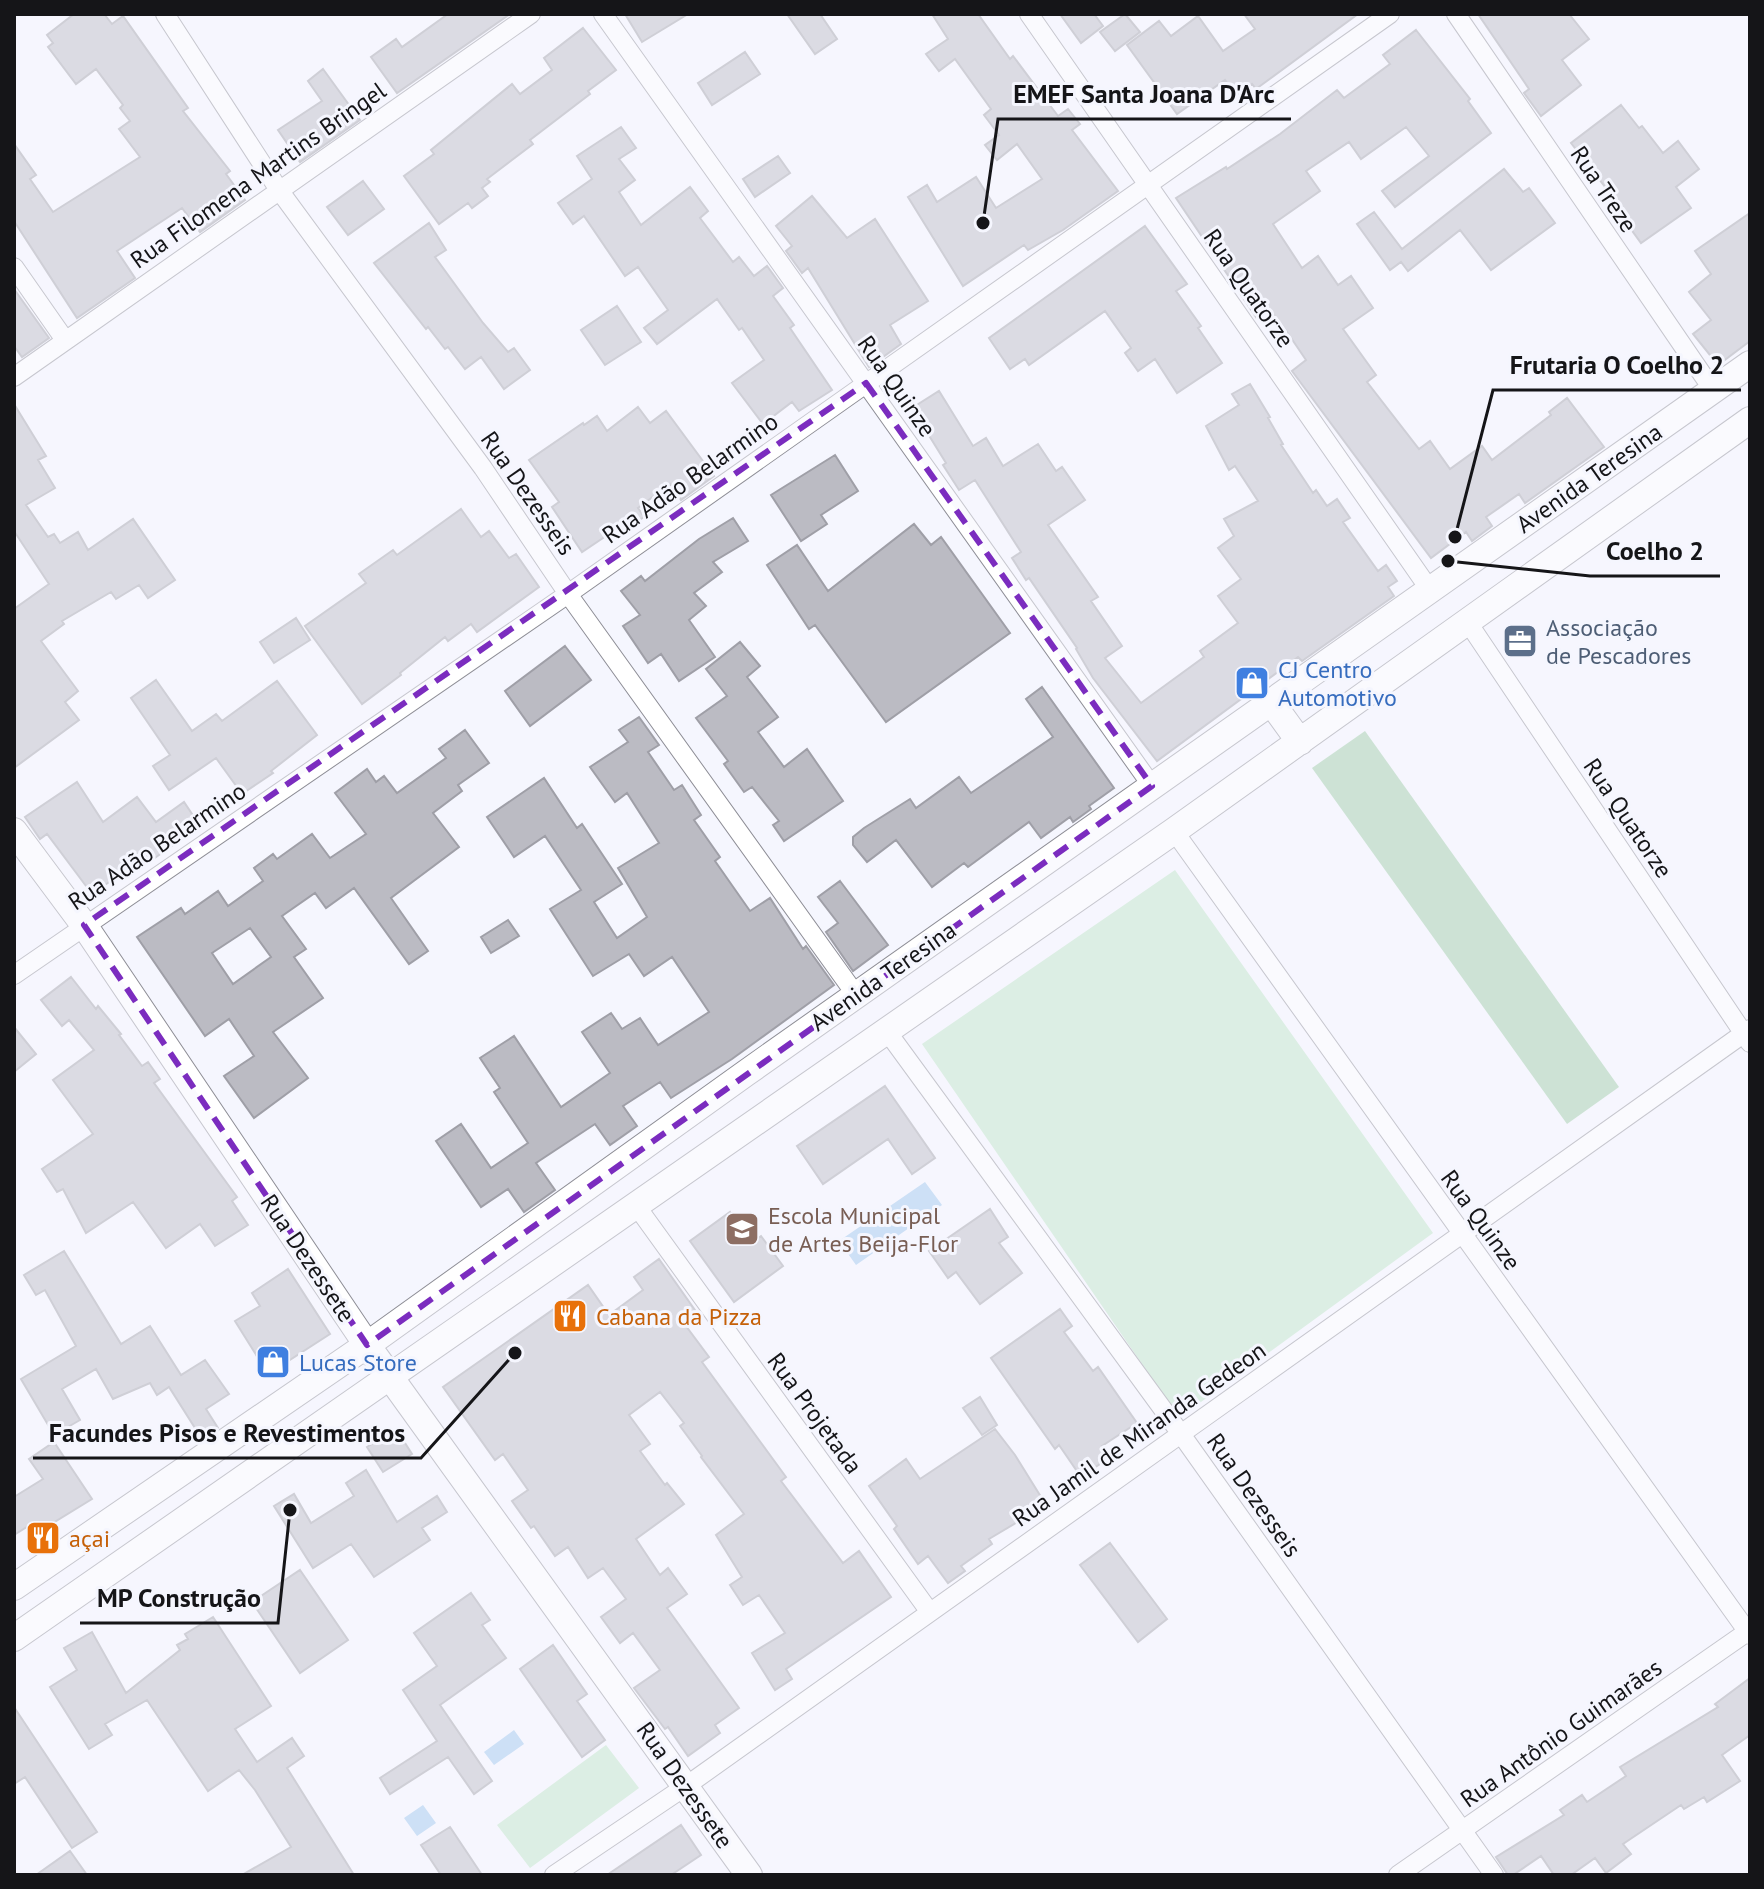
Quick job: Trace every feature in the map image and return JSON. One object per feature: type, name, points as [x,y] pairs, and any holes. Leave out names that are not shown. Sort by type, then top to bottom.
[{"type":"main road","name":"Avenida Teresina","points":[[14,1587],[367,1345],[856,995],[1750,364]]},
{"type":"main road","name":"Avenida Teresina","points":[[14,1638],[1174,831],[1467,621],[1746,431]]},
{"type":"main road","points":[[1271,702],[1300,742]]},
{"type":"main road","name":"Rua Dezessete","points":[[14,831],[84,925],[367,1345],[749,1875]]},
{"type":"main road","points":[[275,1406],[299,1439]]},
{"type":"main road","points":[[193,1464],[218,1496]]},
{"type":"street","name":"Rua Dezesseis","points":[[165,14],[279,190],[483,468],[568,594],[856,995]]},
{"type":"street","name":"Rua Filomena Martins Bringel","points":[[14,377],[531,14]]},
{"type":"street","name":"Rua Quinze","points":[[603,14],[1152,786]]},
{"type":"street","name":"Rua Quatorze","points":[[1029,14],[1430,590]]},
{"type":"street","name":"Rua Adão Belarmino","points":[[14,975],[568,594],[1390,14]]},
{"type":"street","name":"Rua Treze","points":[[1456,14],[1713,390]]},
{"type":"street","points":[[14,267],[65,340]]},
{"type":"street","name":"Rua Quatorze","points":[[1467,621],[1748,1035]]},
{"type":"street","name":"Rua Quinze","points":[[1174,831],[1749,1632]]},
{"type":"street","name":"Rua Dezesseis","points":[[886,1030],[1181,1434],[1494,1875]]},
{"type":"street","name":"Rua Jamil de Miranda Gedeon","points":[[554,1875],[686,1786],[1461,1234],[1748,1035]]},
{"type":"street","name":"Rua Projetada","points":[[635,1204],[929,1611]]},
{"type":"street","name":"Rua Antônio Guimarães","points":[[1398,1875],[1749,1632]]},
{"type":"highlighted area","points":[[866,383],[1152,786],[367,1345],[84,925]]},
{"type":"green space","points":[[1365,731],[1619,1087],[1567,1124],[1312,768]]},
{"type":"green space","points":[[1175,870],[1433,1233],[1179,1418],[922,1044]]},
{"type":"green space","points":[[606,1745],[639,1788],[530,1868],[497,1825]]},
{"type":"water","points":[[925,1182],[942,1205],[856,1265],[839,1241]]},
{"type":"water","points":[[514,1730],[524,1744],[494,1765],[484,1752]]},
{"type":"water","points":[[423,1805],[436,1823],[417,1836],[404,1818]]},
{"type":"building","points":[[74,14],[104,14],[112,24],[123,16],[188,108],[183,111],[230,171],[226,174],[245,200],[200,232],[182,208],[117,251],[135,278],[77,318],[14,221],[14,144],[36,175],[30,179],[53,212],[140,157],[119,129],[130,121],[120,108],[123,105],[96,69],[76,84],[48,47],[53,43],[47,35]]},
{"type":"building","points":[[448,14],[510,14],[397,93],[371,57],[396,39],[402,47]]},
{"type":"building","points":[[625,14],[688,14],[642,42]]},
{"type":"building","points":[[787,14],[820,14],[837,39],[815,54]]},
{"type":"building","points":[[932,14],[978,14],[1010,59],[1013,56],[1058,116],[1068,109],[1080,124],[1072,130],[1118,191],[1063,230],[1028,250],[1024,245],[963,286],[908,197],[927,185],[937,202],[976,177],[996,208],[1042,179],[1017,144],[997,160],[985,145],[999,135],[984,115],[991,109],[955,59],[939,71],[926,54],[948,39]]},
{"type":"building","points":[[1060,14],[1094,14],[1103,26],[1081,43]]},
{"type":"building","points":[[1125,14],[1140,32],[1115,51],[1100,32]]},
{"type":"building","points":[[1244,14],[1358,14],[1256,89],[1252,84],[1236,96],[1225,80],[1177,114],[1127,45],[1159,21],[1171,36],[1198,16],[1223,51],[1255,29]]},
{"type":"building","points":[[1478,14],[1569,14],[1589,39],[1562,60],[1581,85],[1541,116],[1524,93],[1529,89]]},
{"type":"building","points":[[583,28],[616,70],[530,140],[533,144],[487,179],[490,182],[482,188],[488,196],[472,208],[468,203],[439,224],[404,176],[434,154],[431,150],[512,84],[520,94],[552,70],[544,58]]},
{"type":"building","points":[[1416,30],[1470,99],[1468,101],[1491,133],[1395,207],[1382,191],[1429,156],[1406,127],[1361,159],[1349,142],[1306,171],[1320,191],[1273,224],[1302,268],[1318,256],[1338,285],[1351,276],[1373,308],[1343,329],[1376,375],[1367,382],[1419,449],[1430,441],[1450,469],[1482,446],[1492,460],[1551,415],[1549,412],[1567,398],[1604,447],[1525,503],[1519,494],[1486,517],[1492,526],[1472,541],[1466,532],[1431,558],[1292,371],[1306,360],[1285,329],[1269,308],[1256,317],[1176,198],[1280,134],[1337,90],[1344,98],[1390,64],[1383,55]]},
{"type":"building","points":[[745,52],[760,74],[712,105],[698,83]]},
{"type":"building","points":[[323,69],[360,120],[300,162],[278,130],[322,101],[308,81]]},
{"type":"building","points":[[1621,105],[1663,153],[1678,141],[1699,169],[1676,187],[1691,208],[1641,243],[1615,207],[1619,205],[1571,143]]},
{"type":"building","points":[[621,127],[636,148],[619,159],[635,180],[619,192],[641,225],[690,187],[708,211],[700,218],[733,262],[739,257],[754,276],[767,266],[783,288],[773,296],[794,325],[790,328],[832,390],[799,411],[792,402],[763,424],[732,383],[764,360],[717,299],[657,344],[644,328],[668,310],[638,267],[625,276],[584,216],[573,224],[558,203],[592,179],[577,156]]},
{"type":"building","points":[[778,156],[790,173],[755,197],[743,179]]},
{"type":"building","points":[[1504,169],[1523,192],[1529,188],[1555,223],[1491,270],[1460,230],[1408,271],[1401,262],[1390,270],[1357,224],[1374,212],[1402,249]]},
{"type":"building","points":[[363,181],[384,209],[348,235],[327,207]]},
{"type":"building","points":[[812,196],[847,238],[875,219],[928,301],[890,325],[901,344],[869,367],[808,268],[802,273],[786,251],[792,246],[776,226]]},
{"type":"building","points":[[1750,213],[1750,341],[1718,365],[1693,334],[1711,320],[1689,292],[1711,274],[1695,251]]},
{"type":"building","points":[[429,223],[446,250],[435,257],[483,323],[508,352],[514,348],[530,370],[504,389],[481,357],[465,369],[448,347],[445,349],[428,327],[426,329],[374,263]]},
{"type":"building","points":[[1145,226],[1187,284],[1176,291],[1222,363],[1177,393],[1155,359],[1138,371],[1125,353],[1131,348],[1105,311],[1029,365],[1025,359],[1010,369],[989,338]]},
{"type":"building","points":[[14,289],[49,338],[22,357],[14,346]]},
{"type":"building","points":[[617,306],[641,342],[605,365],[581,330]]},
{"type":"building","points":[[1250,384],[1270,417],[1281,445],[1313,493],[1316,490],[1327,506],[1337,499],[1350,518],[1343,522],[1378,571],[1386,565],[1397,581],[1388,587],[1394,596],[1302,661],[1298,657],[1157,761],[1093,678],[1077,648],[1029,578],[1026,580],[1012,558],[1021,552],[975,480],[959,490],[912,408],[939,391],[973,446],[986,438],[1003,466],[1038,444],[1056,471],[1062,467],[1085,500],[1048,525],[1098,597],[1091,601],[1122,646],[1105,658],[1141,703],[1204,657],[1200,651],[1238,623],[1218,596],[1241,579],[1218,548],[1234,536],[1224,519],[1258,501],[1235,466],[1229,470],[1206,426],[1239,405],[1232,394]]},
{"type":"building","points":[[14,404],[46,456],[38,460],[55,488],[26,505],[48,537],[54,534],[60,543],[78,532],[88,550],[133,519],[175,580],[148,598],[139,585],[116,599],[111,592],[62,621],[64,624],[41,641],[78,691],[65,702],[79,720],[14,768],[14,609],[49,584],[14,531]]},
{"type":"building","points":[[638,407],[650,423],[666,411],[714,476],[681,500],[670,484],[638,508],[644,517],[615,536],[612,532],[582,552],[552,507],[559,502],[529,460],[597,416],[607,431]]},
{"type":"building","points":[[835,455],[858,491],[821,515],[827,524],[801,541],[771,495]]},
{"type":"building","points":[[461,509],[481,537],[489,531],[509,558],[516,554],[539,587],[477,632],[471,624],[448,641],[445,637],[362,704],[305,626],[366,583],[359,574],[393,550],[397,555]]},
{"type":"building","points":[[733,518],[748,541],[713,562],[722,572],[694,593],[706,606],[689,620],[715,657],[679,681],[661,654],[648,663],[623,626],[640,615],[621,591],[641,576],[645,581],[699,539]]},
{"type":"building","points":[[914,524],[931,545],[941,537],[1010,633],[886,722],[815,625],[809,629],[767,565],[797,545],[828,591]]},
{"type":"building","points":[[296,618],[310,640],[274,663],[260,642]]},
{"type":"building","points":[[740,642],[760,666],[747,677],[778,717],[758,732],[784,767],[807,749],[843,801],[784,841],[773,825],[779,821],[752,787],[744,792],[724,764],[728,761],[696,718],[727,696],[706,669]]},
{"type":"building","points":[[565,646],[591,680],[530,726],[505,691]]},
{"type":"building","points":[[156,680],[192,731],[216,714],[222,721],[277,681],[317,735],[271,771],[273,773],[242,794],[216,758],[169,790],[153,766],[170,755],[131,698]]},
{"type":"building","points":[[1042,687],[1114,788],[1073,822],[1070,817],[1041,838],[1029,822],[968,867],[964,863],[932,887],[896,840],[867,862],[853,845],[853,837],[864,828],[910,799],[916,808],[959,777],[971,793],[1053,737],[1026,699]]},
{"type":"building","points":[[639,717],[659,745],[648,752],[674,790],[682,785],[701,815],[694,820],[720,857],[715,861],[750,911],[770,898],[803,949],[806,946],[834,985],[732,1059],[671,1098],[660,1082],[623,1106],[637,1126],[610,1145],[595,1124],[536,1163],[555,1190],[524,1212],[508,1189],[481,1207],[436,1141],[461,1124],[491,1168],[528,1143],[494,1092],[500,1088],[480,1058],[514,1036],[561,1107],[610,1073],[582,1032],[611,1013],[622,1029],[640,1018],[658,1045],[709,1012],[672,957],[644,976],[629,954],[593,976],[550,909],[581,890],[545,836],[514,857],[487,817],[544,778],[577,828],[582,824],[622,884],[594,902],[617,938],[647,917],[618,868],[659,843],[627,793],[615,802],[590,767],[628,742],[619,730]]},
{"type":"building","points":[[465,730],[489,763],[458,785],[462,791],[433,813],[459,847],[391,898],[428,951],[409,964],[354,888],[326,908],[315,893],[282,916],[306,949],[294,957],[323,998],[273,1032],[308,1078],[254,1118],[224,1076],[254,1056],[229,1019],[205,1036],[137,937],[181,908],[185,914],[218,891],[228,906],[263,881],[254,868],[273,854],[277,859],[312,834],[330,858],[366,834],[335,793],[367,769],[376,782],[384,776],[397,793],[446,758],[439,749]],"holes":[[[250,928],[271,957],[233,984],[212,953]]]},
{"type":"building","points":[[77,782],[103,822],[137,797],[156,822],[184,802],[200,826],[152,860],[148,855],[92,894],[47,834],[40,839],[25,817]]},
{"type":"building","points":[[840,881],[888,945],[853,971],[826,932],[838,923],[818,897]]},
{"type":"building","points":[[508,920],[519,936],[491,953],[481,937]]},
{"type":"building","points":[[71,977],[121,1034],[142,1066],[148,1062],[160,1079],[154,1083],[237,1197],[232,1201],[248,1225],[215,1246],[200,1224],[166,1248],[133,1202],[86,1233],[63,1189],[57,1192],[42,1169],[93,1134],[53,1080],[94,1050],[69,1020],[62,1026],[41,1000]]},
{"type":"building","points":[[14,1027],[36,1054],[14,1072]]},
{"type":"building","points":[[885,1086],[935,1158],[912,1174],[888,1139],[823,1184],[797,1146]]},
{"type":"building","points":[[990,1209],[1008,1237],[999,1243],[1022,1273],[980,1304],[956,1272],[948,1278],[929,1251]]},
{"type":"building","points":[[730,1212],[752,1242],[761,1236],[783,1266],[734,1302],[690,1241]]},
{"type":"building","points":[[64,1251],[121,1344],[150,1326],[181,1375],[205,1360],[229,1394],[206,1409],[218,1428],[202,1439],[169,1387],[157,1395],[150,1383],[113,1399],[96,1369],[62,1389],[80,1420],[54,1435],[21,1379],[76,1346],[45,1290],[36,1295],[24,1275]]},
{"type":"building","points":[[659,1259],[697,1313],[683,1322],[709,1357],[702,1362],[786,1477],[781,1481],[843,1563],[859,1551],[891,1597],[786,1669],[792,1679],[775,1690],[752,1653],[785,1633],[759,1595],[743,1605],[730,1585],[742,1577],[716,1535],[744,1514],[701,1457],[680,1426],[684,1423],[660,1392],[629,1415],[650,1444],[640,1451],[665,1485],[667,1483],[684,1504],[636,1539],[660,1575],[668,1568],[687,1594],[667,1608],[739,1708],[715,1725],[720,1733],[688,1756],[634,1688],[660,1670],[633,1633],[620,1643],[601,1617],[626,1599],[603,1568],[588,1578],[568,1547],[555,1556],[512,1501],[528,1490],[503,1454],[495,1460],[443,1387],[588,1285],[609,1315],[643,1290],[634,1277]]},
{"type":"building","points":[[288,1269],[330,1334],[268,1374],[235,1321],[260,1306],[252,1293]]},
{"type":"building","points":[[1060,1309],[1072,1326],[1064,1332],[1093,1371],[1098,1367],[1137,1423],[1102,1446],[1110,1457],[1081,1477],[1059,1445],[1055,1449],[991,1358]]},
{"type":"building","points":[[980,1397],[997,1425],[982,1435],[963,1408]]},
{"type":"building","points":[[396,1429],[412,1454],[383,1472],[367,1447]]},
{"type":"building","points":[[995,1429],[1046,1505],[989,1539],[992,1544],[961,1566],[965,1571],[948,1583],[928,1556],[918,1564],[894,1529],[897,1526],[869,1486],[906,1459],[920,1479]]},
{"type":"building","points":[[54,1442],[92,1499],[35,1534],[30,1525],[14,1535],[14,1497],[43,1479],[29,1459]]},
{"type":"building","points":[[366,1470],[397,1522],[437,1496],[447,1512],[422,1528],[430,1540],[374,1577],[351,1544],[313,1568],[274,1506],[294,1494],[311,1523],[354,1496],[346,1483]]},
{"type":"building","points":[[1110,1543],[1167,1619],[1138,1642],[1080,1565]]},
{"type":"building","points":[[300,1570],[348,1640],[300,1673],[252,1602]]},
{"type":"building","points":[[471,1593],[490,1620],[482,1625],[506,1658],[440,1705],[492,1781],[474,1794],[448,1757],[390,1794],[380,1778],[437,1741],[403,1690],[437,1666],[414,1633]]},
{"type":"building","points":[[213,1617],[271,1706],[235,1729],[257,1762],[292,1738],[304,1756],[287,1768],[354,1875],[242,1875],[291,1847],[239,1770],[208,1791],[147,1700],[105,1724],[112,1735],[89,1749],[50,1687],[77,1670],[64,1648],[92,1632],[126,1693],[180,1650],[177,1645],[188,1639],[185,1634]]},
{"type":"building","points":[[553,1645],[587,1694],[577,1701],[605,1740],[582,1757],[520,1669]]},
{"type":"building","points":[[1750,1678],[1750,1735],[1722,1755],[1740,1781],[1707,1802],[1704,1797],[1684,1809],[1681,1805],[1623,1844],[1631,1854],[1606,1873],[1595,1858],[1571,1875],[1554,1875],[1541,1856],[1513,1875],[1508,1875],[1496,1857],[1564,1815],[1560,1810],[1582,1795],[1587,1802],[1626,1776],[1620,1767],[1718,1707],[1715,1704]]},
{"type":"building","points":[[14,1707],[97,1832],[72,1848],[25,1777],[14,1784]]},
{"type":"building","points":[[681,1825],[701,1855],[671,1875],[607,1875]]},
{"type":"building","points":[[450,1827],[482,1875],[441,1875],[421,1845]]},
{"type":"building","points":[[70,1851],[87,1875],[36,1875]]},
{"type":"place","name":"EMEF Santa Joana D'Arc","points":[[983,223]]},
{"type":"place","name":"Frutaria O Coelho 2","points":[[1455,537]]},
{"type":"place","name":"Coelho 2","points":[[1448,561]]},
{"type":"place","name":"Associação de Pescadores","points":[[1520,641]]},
{"type":"place","name":"CJ Centro Automotivo","points":[[1252,683]]},
{"type":"place","name":"Escola Municipal de Artes Beija-Flor","points":[[742,1229]]},
{"type":"place","name":"Cabana da Pizza","points":[[570,1316]]},
{"type":"place","name":"Facundes Pisos e Revestimentos","points":[[515,1353]]},
{"type":"place","name":"Lucas Store","points":[[273,1362]]},
{"type":"place","name":"MP Construção","points":[[290,1510]]},
{"type":"place","name":"açai","points":[[43,1538]]}]
